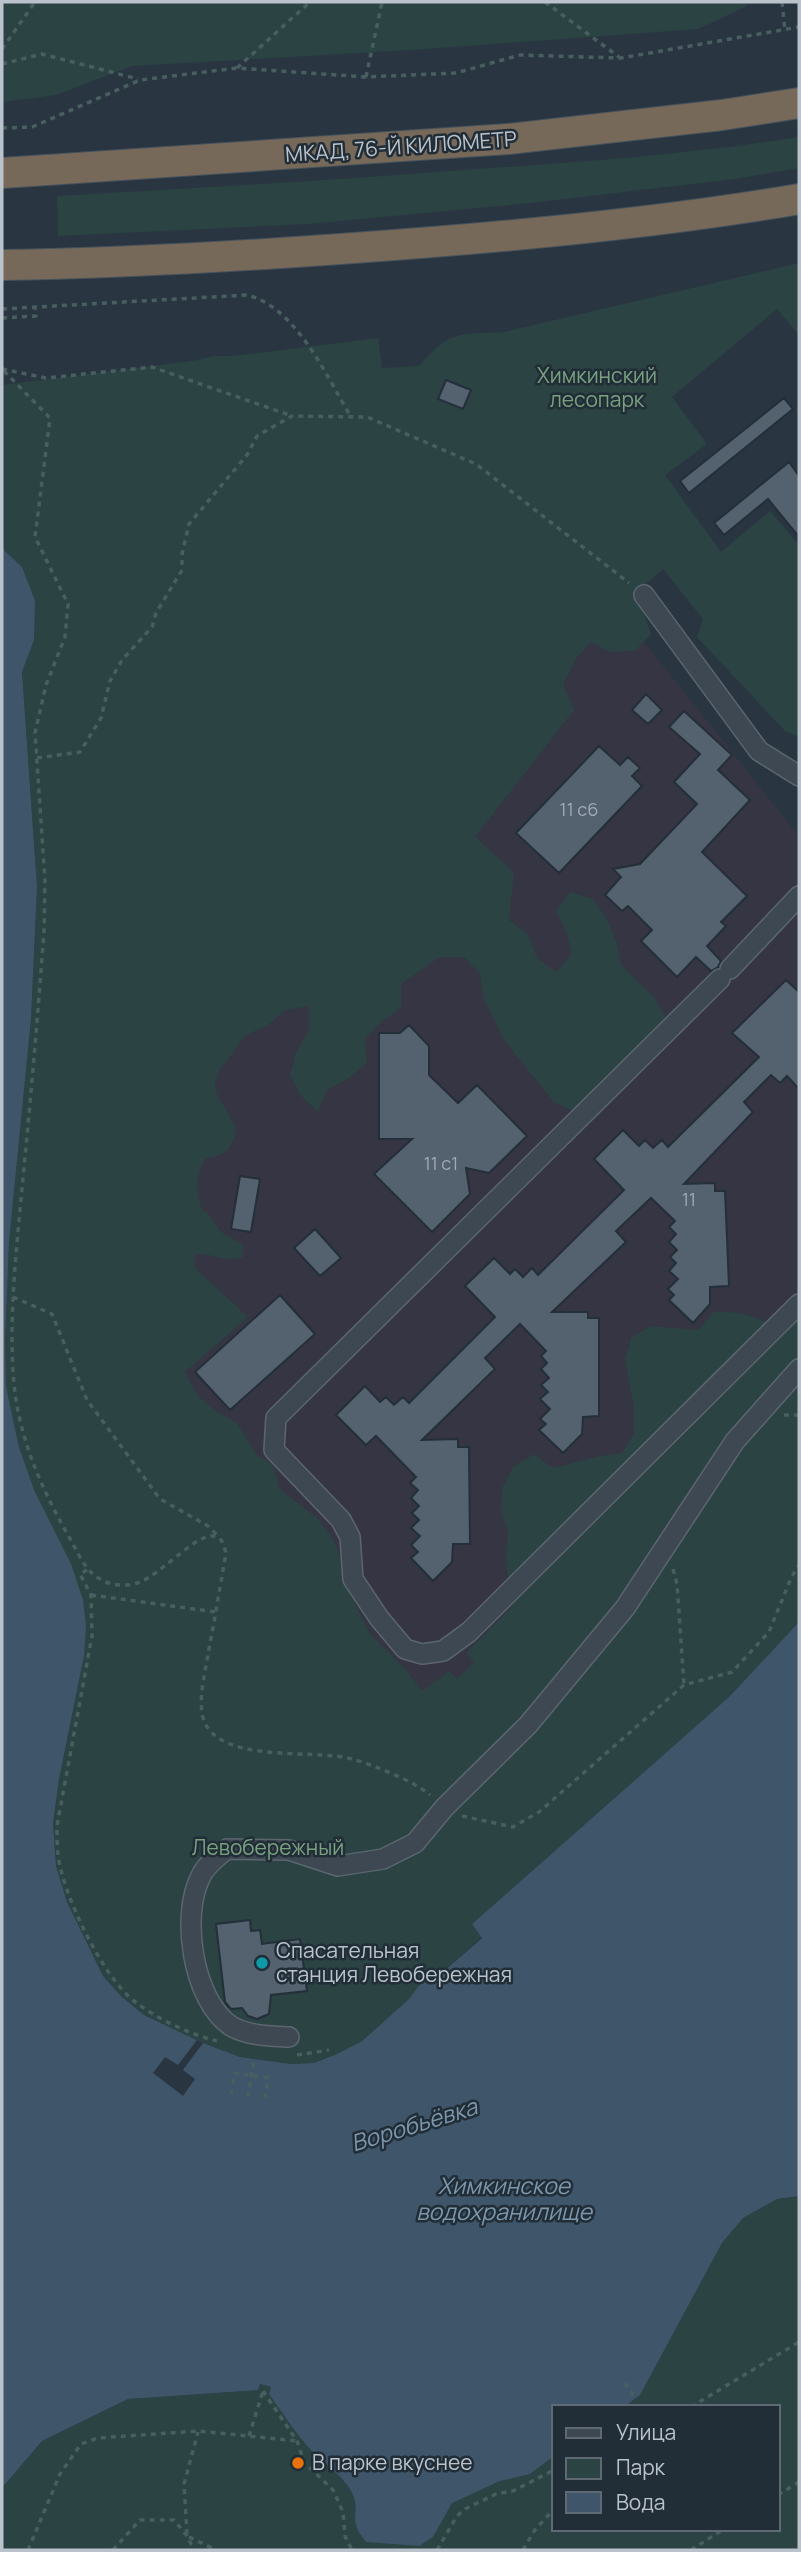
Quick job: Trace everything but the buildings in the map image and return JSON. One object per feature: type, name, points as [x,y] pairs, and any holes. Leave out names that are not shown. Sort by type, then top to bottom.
[{"type":"highway","name":"МКАД, 76-Й КИЛОМЕТР","points":[[2,173],[508,139],[722,115],[799,103]]},
{"type":"highway","points":[[2,265],[307,251],[532,234],[740,209],[799,199]]},
{"type":"lane","points":[[644,595],[759,751],[799,776]]},
{"type":"lane","points":[[799,896],[725,974],[276,1418],[274,1450],[341,1520],[351,1537],[354,1579],[379,1618],[405,1649],[422,1654],[443,1651],[469,1632],[799,1304]]},
{"type":"lane","points":[[289,2037],[256,2035],[231,2026],[208,2001],[198,1970],[190,1926],[194,1894],[201,1874],[227,1849],[289,1850],[338,1866],[383,1858],[415,1843],[444,1808],[527,1725],[625,1608],[735,1441],[799,1369]]},
{"type":"path","points":[[2,48],[34,2]]},
{"type":"path","points":[[237,68],[310,2]]},
{"type":"path","points":[[366,77],[382,2]]},
{"type":"path","points":[[545,2],[621,58]]},
{"type":"path","points":[[782,2],[785,31]]},
{"type":"path","points":[[2,128],[32,127],[140,80],[237,68],[366,77],[456,73],[520,55],[621,58],[799,27]]},
{"type":"path","points":[[2,64],[42,54],[140,80]]},
{"type":"path","points":[[2,309],[247,296],[258,298],[286,318],[311,348],[351,417]]},
{"type":"path","points":[[2,318],[36,316],[35,309]]},
{"type":"path","points":[[3,370],[47,378],[152,367],[292,416],[367,417],[476,464],[644,595]]},
{"type":"path","points":[[3,370],[50,418],[35,537],[68,604],[65,637],[46,685],[35,733],[45,880],[44,931],[13,1297],[14,1385],[26,1444],[42,1485],[88,1570],[101,1580],[123,1586],[138,1583],[153,1576],[198,1541],[210,1536],[219,1538]]},
{"type":"path","points":[[37,758],[80,752],[102,718],[110,681],[122,660],[152,627],[156,613],[182,570],[182,554],[189,524],[247,455],[257,436],[292,416]]},
{"type":"path","points":[[13,1297],[52,1314],[88,1400],[160,1499],[208,1526],[224,1544],[226,1554],[204,1683],[202,1715],[209,1728],[221,1740],[241,1749],[352,1759],[425,1792],[444,1808],[473,1820],[513,1827],[539,1812],[684,1685],[732,1672],[769,1632],[790,1578],[799,1565]]},
{"type":"path","points":[[666,1545],[677,1584],[684,1685]]},
{"type":"path","points":[[88,1570],[80,1574],[91,1595],[91,1645],[80,1712],[64,1781],[57,1826],[58,1855],[66,1888],[83,1927],[110,1974]]},
{"type":"path","points":[[91,1595],[216,1612]]},
{"type":"path","points":[[248,2097],[254,2059]]},
{"type":"path","points":[[231,2094],[235,2073],[268,2078],[265,2099]]},
{"type":"path","points":[[694,2405],[799,2342]]},
{"type":"path","points":[[625,2383],[635,2398]]},
{"type":"path","points":[[249,2435],[263,2391],[297,2441],[304,2462],[332,2490],[342,2512],[345,2536],[352,2550]]},
{"type":"path","points":[[27,2550],[60,2474],[81,2444],[98,2438],[198,2431],[297,2441]]},
{"type":"path","points":[[187,2536],[184,2484],[198,2431]]},
{"type":"path","points":[[437,2550],[457,2516],[465,2509],[496,2494],[513,2491],[552,2471]]},
{"type":"path","points":[[780,2494],[799,2482]]},
{"type":"path","points":[[523,2550],[534,2531],[552,2510]]},
{"type":"path","points":[[113,2550],[140,2520],[174,2520],[194,2550]]},
{"type":"path","points":[[691,2550],[721,2531]]},
{"type":"path","points":[[187,2536],[216,2550]]},
{"type":"shaded area","points":[[195,591],[641,638],[799,836],[799,1324],[466,1653],[475,1662],[457,1679],[448,1671],[410,1702],[136,1378]]},
{"type":"green space","points":[[2,2],[747,2],[747,6],[698,29],[411,50],[132,66],[56,95],[2,102]]},
{"type":"green space","points":[[799,137],[799,168],[734,179],[530,203],[308,224],[58,236],[57,196],[598,160],[679,153]]},
{"type":"green space","points":[[799,263],[799,335],[777,309],[672,397],[707,444],[665,475],[721,552],[770,511],[799,545],[799,737],[785,731],[697,637],[703,619],[663,569],[632,596],[643,611],[651,634],[635,651],[611,652],[590,642],[576,659],[563,685],[574,710],[475,837],[514,872],[509,920],[528,934],[537,958],[556,972],[572,954],[556,911],[570,892],[593,899],[607,919],[616,941],[621,965],[655,998],[666,1020],[575,1112],[554,1102],[504,1040],[483,997],[480,974],[464,957],[440,957],[401,984],[401,1008],[381,1022],[365,1039],[367,1063],[349,1078],[327,1090],[318,1112],[301,1096],[290,1075],[296,1052],[309,1031],[309,1006],[285,1010],[268,1025],[246,1035],[219,1071],[215,1083],[217,1095],[236,1127],[234,1138],[228,1150],[218,1156],[206,1158],[197,1184],[202,1210],[207,1212],[221,1232],[243,1245],[243,1257],[230,1259],[195,1254],[195,1268],[248,1317],[185,1372],[197,1395],[216,1411],[237,1423],[257,1455],[273,1465],[279,1488],[317,1518],[333,1539],[342,1561],[345,1584],[370,1634],[407,1671],[422,1691],[449,1671],[457,1679],[474,1662],[466,1653],[511,1608],[506,1556],[508,1533],[501,1510],[502,1488],[513,1467],[534,1454],[553,1468],[622,1453],[634,1433],[634,1408],[625,1360],[631,1338],[651,1326],[698,1330],[714,1312],[734,1312],[750,1316],[782,1331],[799,1314],[799,1622],[729,1697],[472,1924],[482,1937],[428,1985],[423,1981],[409,1999],[362,2041],[314,2063],[292,2064],[240,2057],[144,2015],[122,1997],[103,1976],[67,1902],[56,1866],[53,1823],[59,1779],[84,1656],[19,1447],[6,1386],[9,1242],[31,1019],[37,887],[22,671],[34,640],[22,567],[4,550],[2,543],[2,385],[199,360],[212,356],[233,356],[378,338],[382,368],[419,366],[430,354],[456,336],[504,332]]},
{"type":"green space","points":[[799,2196],[799,2550],[2,2550],[2,2488],[42,2441],[128,2399],[258,2390],[259,2384],[271,2387],[303,2441],[347,2485],[354,2498],[356,2527],[366,2542],[433,2537],[451,2503],[500,2481],[530,2474],[552,2458],[552,2531],[780,2531],[780,2405],[627,2405],[640,2395],[722,2243],[743,2218],[777,2199]]},
{"type":"water","name":"Химкинское водохранилище","points":[[2,543],[4,550],[22,567],[35,601],[34,640],[22,672],[37,887],[31,1019],[9,1242],[6,1386],[19,1447],[34,1490],[71,1564],[83,1600],[86,1625],[84,1656],[59,1779],[53,1823],[56,1866],[67,1902],[103,1976],[122,1997],[144,2015],[240,2057],[292,2064],[314,2063],[362,2041],[409,1999],[423,1980],[428,1985],[482,1938],[472,1924],[729,1697],[799,1622],[799,2196],[777,2199],[743,2218],[722,2243],[640,2395],[627,2405],[552,2405],[552,2458],[530,2474],[500,2481],[452,2503],[433,2537],[419,2546],[366,2542],[356,2527],[354,2498],[347,2485],[298,2435],[269,2394],[271,2387],[260,2384],[258,2390],[128,2399],[42,2441],[2,2488]]},
{"type":"pier","points":[[197,2040],[203,2043],[183,2070],[195,2079],[183,2096],[153,2073],[165,2057],[178,2065]]},
{"type":"place","name":"Спасательная станция Левобережная","points":[[262,1963]]},
{"type":"place","name":"В парке вкуснее","points":[[298,2463]]},
{"type":"park label","name":"Химкинский лесопарк","points":[[597,388]]},
{"type":"park label","name":"Левобережный","points":[[268,1848]]},
{"type":"water label","name":"Воробьёвка","points":[[414,2125]]}]
